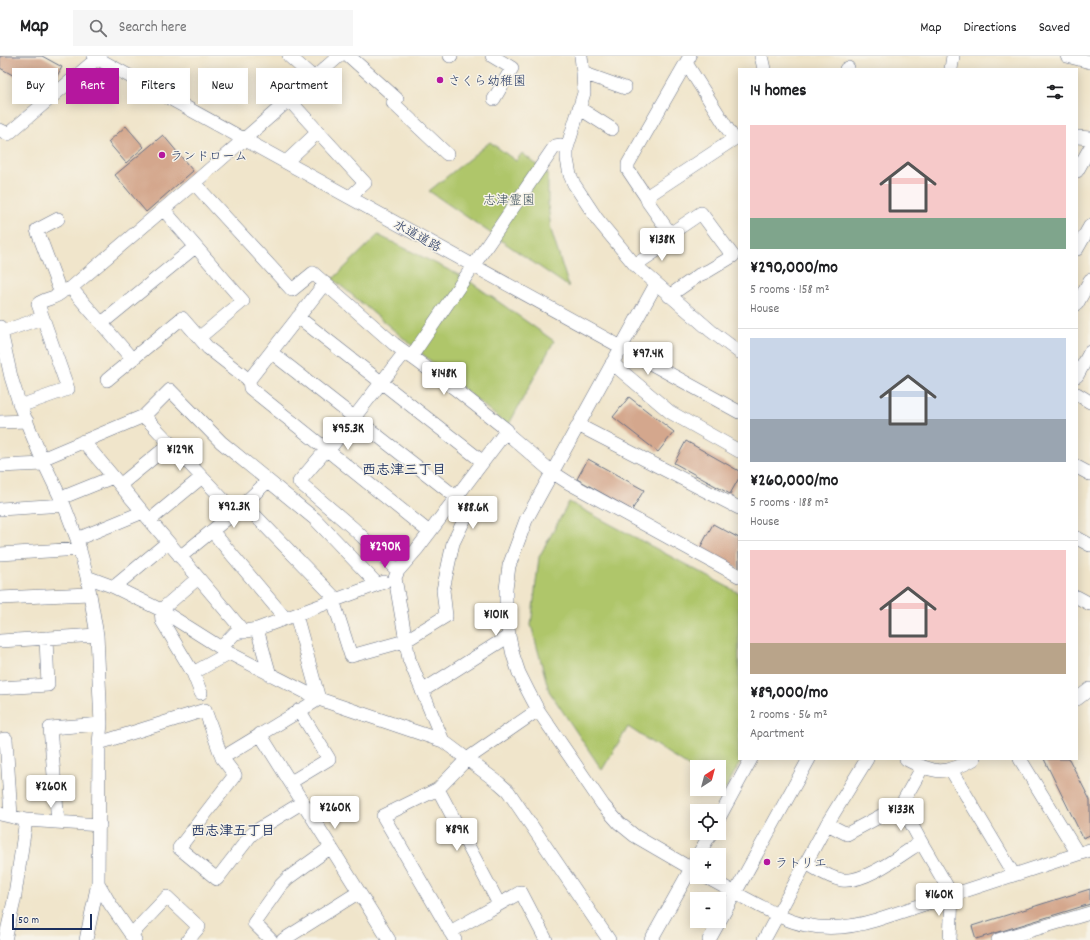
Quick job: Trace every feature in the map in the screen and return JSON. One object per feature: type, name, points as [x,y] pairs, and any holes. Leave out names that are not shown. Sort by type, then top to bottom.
[{"type":"street","points":[[288,56],[302,68]]},
{"type":"street","points":[[325,68],[339,56]]},
{"type":"street","points":[[349,56],[397,98],[393,103],[447,154]]},
{"type":"street","points":[[492,56],[512,68],[494,100]]},
{"type":"street","points":[[580,56],[584,86],[567,148],[570,176],[574,184],[598,219],[635,265],[711,332],[738,351]]},
{"type":"street","points":[[761,56],[764,68]]},
{"type":"street","points":[[951,68],[953,56]]},
{"type":"street","points":[[1067,56],[1090,62]]},
{"type":"street","points":[[0,130],[8,134],[96,57]]},
{"type":"street","name":"水道道路","points":[[96,57],[738,411]]},
{"type":"street","points":[[646,197],[734,139],[688,59]]},
{"type":"street","points":[[635,265],[674,239],[628,170],[628,164],[688,59]]},
{"type":"street","points":[[583,73],[625,88]]},
{"type":"street","points":[[20,406],[68,389],[38,304],[59,296],[67,290],[194,183],[283,104]]},
{"type":"street","points":[[292,104],[365,183],[350,197]]},
{"type":"street","points":[[579,108],[612,129]]},
{"type":"street","points":[[286,162],[318,132]]},
{"type":"street","points":[[1078,137],[1090,138]]},
{"type":"street","points":[[443,740],[409,659],[405,641],[396,574],[353,528],[299,482],[327,450],[381,382],[408,354],[474,266],[555,146],[561,145],[567,148]]},
{"type":"street","points":[[1078,169],[1090,148]]},
{"type":"street","points":[[194,183],[292,290],[313,273],[394,344],[454,388],[507,430],[509,435],[552,472],[569,483],[738,575]]},
{"type":"street","points":[[163,209],[243,301],[200,337]]},
{"type":"street","points":[[670,234],[701,213],[733,256],[699,275],[670,296]]},
{"type":"street","points":[[58,219],[37,230],[58,286],[67,290],[102,323],[132,359]]},
{"type":"street","points":[[1078,247],[1090,226]]},
{"type":"street","points":[[102,323],[195,247]]},
{"type":"street","points":[[1078,302],[1090,280]]},
{"type":"street","points":[[249,380],[272,353],[325,283]]},
{"type":"street","points":[[656,284],[526,520],[509,566],[506,589],[506,611],[509,636],[519,673],[538,710],[603,805],[619,823],[636,836],[690,860]]},
{"type":"street","points":[[298,317],[483,462]]},
{"type":"street","points":[[42,318],[0,330],[5,377],[27,421],[43,462],[62,502],[79,544],[87,577],[97,635],[101,724],[99,743],[100,825],[98,883],[86,940]]},
{"type":"street","points":[[107,380],[182,318],[208,348],[249,380],[250,388],[429,532]]},
{"type":"street","points":[[1078,374],[1090,352]]},
{"type":"street","points":[[144,416],[202,477],[240,508],[335,600],[351,656],[405,641],[446,616],[443,590],[453,543],[470,508],[272,353]]},
{"type":"street","points":[[612,363],[670,412],[738,449]]},
{"type":"street","points":[[0,466],[43,462],[83,442],[144,416],[170,390],[221,442],[314,519],[377,584]]},
{"type":"street","points":[[1078,395],[1090,402]]},
{"type":"street","points":[[0,422],[27,421]]},
{"type":"street","points":[[578,425],[738,507]]},
{"type":"street","points":[[193,673],[225,651],[235,633],[250,630],[290,617],[377,584],[396,574],[417,549],[507,430]]},
{"type":"street","points":[[83,442],[198,578],[250,630],[270,675]]},
{"type":"street","points":[[0,509],[62,502],[117,481],[170,444]]},
{"type":"street","points":[[1078,468],[1090,474]]},
{"type":"street","points":[[0,554],[79,544],[146,516],[202,477]]},
{"type":"street","points":[[180,557],[240,508],[268,481]]},
{"type":"street","points":[[212,531],[290,617],[319,699]]},
{"type":"street","points":[[1078,539],[1090,545]]},
{"type":"street","points":[[114,587],[168,542]]},
{"type":"street","points":[[87,577],[114,587],[161,610],[225,651],[319,699],[443,740],[508,791],[609,940]]},
{"type":"street","points":[[161,610],[198,578]]},
{"type":"street","points":[[0,598],[89,594]]},
{"type":"street","points":[[1078,598],[1090,604]]},
{"type":"street","points":[[161,610],[162,621],[193,673],[201,693]]},
{"type":"street","points":[[0,641],[97,635]]},
{"type":"street","points":[[422,692],[509,636]]},
{"type":"street","points":[[0,688],[48,685],[46,638]]},
{"type":"street","points":[[1078,698],[1090,689]]},
{"type":"street","points":[[222,758],[319,699]]},
{"type":"street","points":[[99,743],[205,710],[222,758],[235,775],[179,848],[217,879],[251,835],[303,802]]},
{"type":"street","points":[[291,782],[329,759],[299,710]]},
{"type":"street","points":[[538,710],[467,759],[438,789],[383,816],[453,936],[499,904],[521,892],[546,940]]},
{"type":"street","points":[[58,822],[50,728],[101,724]]},
{"type":"street","points":[[260,734],[388,939]]},
{"type":"street","points":[[0,740],[6,739],[6,815],[26,820],[100,825]]},
{"type":"street","points":[[726,805],[750,760]]},
{"type":"street","points":[[709,940],[808,760]]},
{"type":"street","points":[[764,940],[827,824],[865,760]]},
{"type":"street","points":[[908,760],[922,768],[943,771],[951,770],[972,760]]},
{"type":"street","points":[[719,884],[778,916],[804,925],[824,928],[851,926],[876,920],[1084,852],[1021,760]]},
{"type":"street","points":[[827,824],[847,834],[901,805],[922,768]]},
{"type":"street","points":[[951,770],[1014,875]]},
{"type":"street","points":[[438,789],[499,904]]},
{"type":"street","points":[[901,805],[952,895],[950,940]]},
{"type":"street","points":[[4,940],[14,901],[26,820]]},
{"type":"street","points":[[806,863],[832,877],[841,880],[853,880],[868,875],[921,842]]},
{"type":"street","points":[[272,940],[254,922],[281,885],[288,878],[331,847]]},
{"type":"street","points":[[651,940],[690,873]]},
{"type":"street","points":[[98,883],[133,938],[167,898],[199,927],[188,940]]},
{"type":"street","points":[[283,940],[359,892]]},
{"type":"street","points":[[998,940],[1090,913]]},
{"type":"green space","name":"志津霊園","points":[[490,142],[516,161],[522,153],[548,174],[548,204],[551,230],[569,287],[429,191]]},
{"type":"green space","points":[[378,235],[465,278],[554,341],[508,426],[333,279]]},
{"type":"green space","points":[[569,502],[738,592],[738,760],[741,760],[726,788],[726,760],[690,760],[690,767],[628,727],[602,770],[549,691],[531,625],[539,557]]},
{"type":"building","points":[[0,56],[42,56],[62,67],[58,74],[58,68],[12,68],[12,75],[0,68]]},
{"type":"building","points":[[126,126],[144,147],[126,163],[108,142]]},
{"type":"building","points":[[163,135],[193,171],[146,212],[115,175]]},
{"type":"building","points":[[629,397],[674,432],[658,452],[613,417]]},
{"type":"building","points":[[686,441],[738,470],[738,480],[730,494],[674,463]]},
{"type":"building","points":[[588,459],[644,490],[632,510],[577,479]]},
{"type":"building","points":[[713,524],[738,537],[738,568],[700,548]]},
{"type":"building","points":[[1044,760],[1070,760],[1090,800],[1090,835],[1083,838]]},
{"type":"building","points":[[1090,889],[1090,904],[976,939],[972,926]]},
{"type":"place","name":"さくら幼稚園","points":[[440,80]]},
{"type":"place","name":"ランドローム","points":[[162,155]]},
{"type":"place","name":"ラトリエ","points":[[767,862]]},
{"type":"district","name":"西志津三丁目","points":[[404,469]]},
{"type":"district","name":"西志津五丁目","points":[[233,830]]}]
